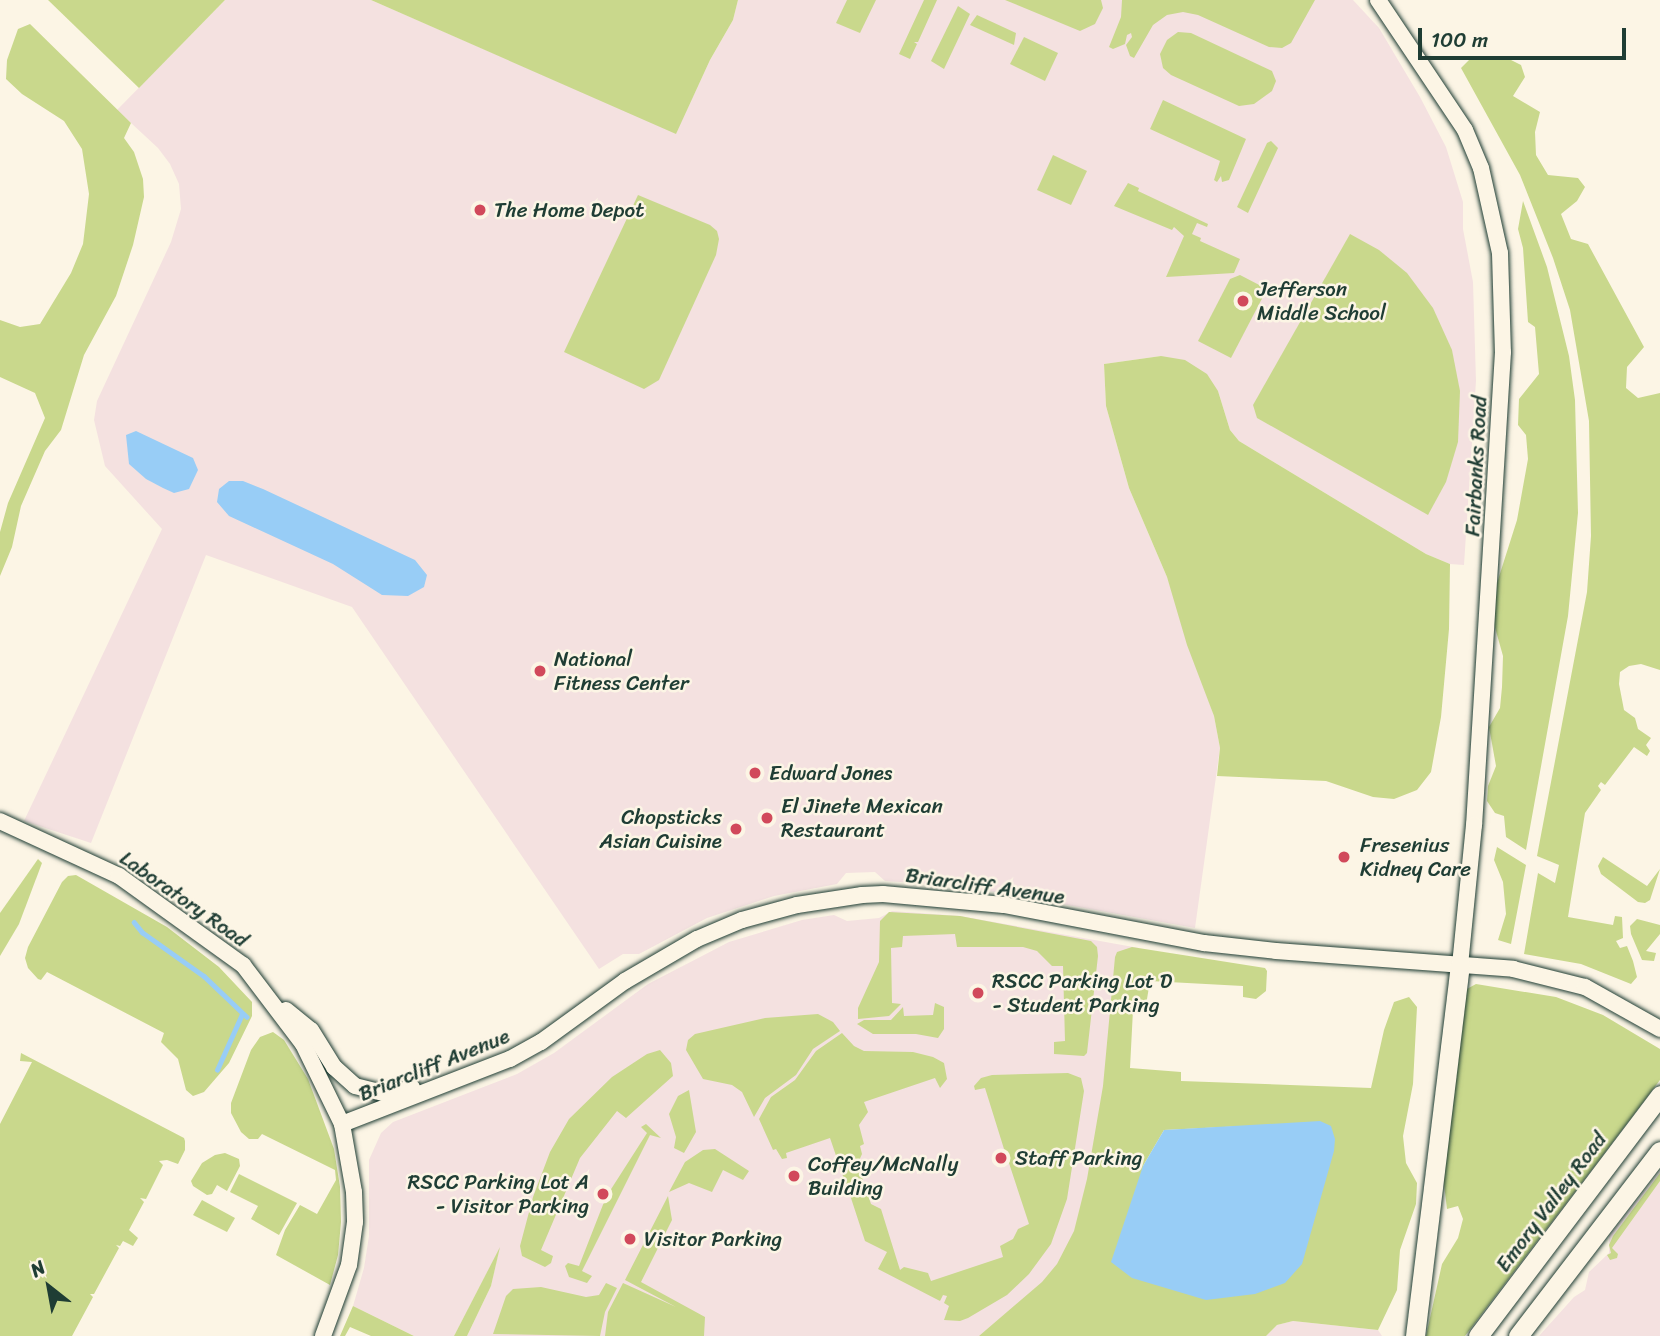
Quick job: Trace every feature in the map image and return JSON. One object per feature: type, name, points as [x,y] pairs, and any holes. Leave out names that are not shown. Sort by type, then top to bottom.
[{"type":"main road","points":[[1415,1336],[1460,965]]},
{"type":"main road","name":"Emory Valley Road","points":[[1478,1336],[1660,1095]]},
{"type":"main road","points":[[1518,1336],[1660,1151]]},
{"type":"street","name":"Fairbanks Road","points":[[1378,0],[1465,130],[1481,168],[1500,253],[1503,352],[1474,825],[1460,965]]},
{"type":"street","name":"Laboratory Road","points":[[0,821],[119,876],[243,965],[278,1007],[303,1044],[342,1125],[354,1192],[355,1222],[343,1286],[323,1336]]},
{"type":"street","name":"Briarcliff Avenue","points":[[342,1125],[491,1068],[541,1042],[625,981],[697,939],[742,920],[832,898],[883,894],[1004,905],[1204,943],[1513,969],[1570,981],[1606,997],[1660,1029]]},
{"type":"street","points":[[278,1007],[293,1014],[311,1030],[334,1067],[344,1078],[363,1090],[396,1093],[472,1068],[491,1068]]},
{"type":"shaded area","points":[[225,0],[371,0],[676,133],[710,60],[733,20],[738,0],[1353,0],[1379,28],[1420,97],[1446,147],[1463,202],[1463,229],[1473,282],[1476,381],[1464,565],[1450,564],[1426,554],[1239,441],[1230,430],[1218,391],[1161,356],[1104,364],[1106,406],[1129,488],[1167,577],[1214,716],[1220,748],[1195,928],[961,886],[885,881],[875,872],[846,873],[837,884],[774,896],[707,918],[639,954],[623,954],[599,969],[352,607],[206,555],[91,843],[24,821],[162,529],[105,466],[94,420],[97,401],[171,242],[181,209],[179,184],[170,164],[158,148],[117,110]]},
{"type":"shaded area","points":[[892,911],[960,916],[1139,948],[1095,1250],[1011,1336],[467,1336],[491,1286],[499,1250],[454,1336],[414,1336],[353,1306],[364,1268],[369,1236],[369,1160],[381,1133],[393,1122],[517,1074],[554,1053],[648,984],[729,942],[802,920],[834,915],[847,921],[879,918]]},
{"type":"shaded area","points":[[1660,1171],[1660,1336],[1539,1336],[1574,1297],[1585,1290],[1589,1272],[1609,1253],[1609,1236]]},
{"type":"shaded area","points":[[1293,1321],[1378,1330],[1382,1336],[1266,1336],[1277,1325]]},
{"type":"green space","points":[[48,0],[225,0],[139,88]]},
{"type":"green space","points":[[371,0],[738,0],[733,20],[710,60],[676,134]]},
{"type":"green space","points":[[847,0],[876,0],[860,33],[836,23]]},
{"type":"green space","points":[[924,0],[937,0],[918,42],[914,42],[917,44],[910,59],[899,54]]},
{"type":"green space","points":[[1005,0],[1101,0],[1103,8],[1095,24],[1080,31]]},
{"type":"green space","points":[[1122,0],[1315,0],[1291,43],[1282,48],[1269,47],[1198,15],[1183,12],[1167,15],[1153,25],[1134,58],[1130,56],[1126,45],[1132,37],[1131,33],[1127,35],[1125,44],[1113,49],[1109,47],[1121,17]]},
{"type":"green space","points":[[958,6],[970,14],[944,69],[931,61]]},
{"type":"green space","points":[[977,15],[1016,33],[1014,45],[970,25]]},
{"type":"green space","points":[[30,24],[131,123],[124,138],[134,152],[143,179],[144,197],[133,245],[116,296],[84,355],[61,430],[45,451],[21,506],[12,547],[0,576],[0,532],[8,503],[45,418],[35,393],[0,377],[0,320],[20,327],[40,324],[71,273],[83,244],[89,194],[82,149],[64,121],[22,94],[6,79],[7,60],[18,29]]},
{"type":"green space","points":[[1178,32],[1191,33],[1272,71],[1276,81],[1272,91],[1254,104],[1239,106],[1171,75],[1163,68],[1160,54],[1167,40]]},
{"type":"green space","points":[[1024,37],[1058,53],[1045,81],[1010,64]]},
{"type":"green space","points":[[1479,57],[1511,60],[1521,65],[1525,77],[1513,96],[1540,112],[1535,132],[1536,155],[1548,175],[1578,178],[1585,187],[1577,201],[1561,214],[1571,239],[1588,244],[1644,347],[1627,367],[1626,388],[1638,398],[1660,393],[1660,670],[1641,664],[1629,666],[1620,672],[1619,684],[1624,710],[1635,718],[1638,729],[1651,738],[1646,745],[1650,751],[1647,756],[1634,747],[1605,785],[1601,782],[1598,786],[1601,790],[1585,813],[1568,917],[1613,925],[1615,916],[1622,917],[1623,938],[1616,941],[1620,948],[1627,946],[1633,961],[1637,977],[1631,984],[1581,964],[1524,954],[1538,873],[1555,883],[1559,865],[1537,856],[1587,592],[1591,536],[1589,421],[1570,310],[1553,258],[1520,175],[1461,68],[1470,59]]},
{"type":"green space","points":[[1163,100],[1246,139],[1229,180],[1222,182],[1221,176],[1217,182],[1214,180],[1220,161],[1150,129]]},
{"type":"green space","points":[[1271,141],[1278,148],[1248,213],[1237,207],[1267,143]]},
{"type":"green space","points":[[1053,155],[1087,171],[1071,205],[1037,190]]},
{"type":"green space","points":[[1128,183],[1139,188],[1138,191],[1208,224],[1207,227],[1197,223],[1192,234],[1201,238],[1200,241],[1240,259],[1234,273],[1166,277],[1184,236],[1174,227],[1172,230],[1114,206]]},
{"type":"green space","points":[[638,195],[710,225],[717,231],[719,239],[716,255],[659,380],[644,389],[564,352]]},
{"type":"green space","points":[[1523,201],[1547,267],[1569,356],[1575,400],[1578,513],[1568,616],[1526,850],[1506,837],[1504,816],[1495,813],[1487,801],[1488,786],[1496,766],[1489,727],[1500,708],[1502,687],[1503,656],[1494,624],[1497,583],[1517,520],[1528,459],[1526,435],[1518,425],[1519,399],[1539,374],[1535,327],[1528,322],[1523,248],[1518,229]]},
{"type":"green space","points":[[1350,234],[1379,250],[1407,273],[1433,308],[1452,350],[1460,391],[1458,442],[1446,482],[1428,515],[1257,418],[1253,405]]},
{"type":"green space","points":[[1240,275],[1267,289],[1231,358],[1198,341],[1230,279]]},
{"type":"green space","points":[[1161,356],[1185,360],[1207,374],[1218,391],[1230,430],[1239,441],[1426,554],[1450,564],[1449,629],[1441,717],[1431,772],[1417,790],[1394,799],[1373,797],[1326,781],[1217,776],[1220,748],[1214,716],[1187,645],[1167,577],[1129,488],[1106,406],[1104,364]]},
{"type":"green space","points":[[1497,847],[1526,865],[1511,944],[1498,940],[1506,914],[1503,882],[1494,860]]},
{"type":"green space","points":[[1603,857],[1647,886],[1660,869],[1650,900],[1645,903],[1638,902],[1601,874],[1598,866]]},
{"type":"green space","points":[[38,859],[42,863],[19,924],[0,956],[0,913]]},
{"type":"green space","points":[[76,875],[167,927],[219,967],[252,1002],[252,1016],[229,1063],[204,1092],[193,1096],[186,1090],[178,1059],[161,1042],[164,1033],[47,972],[41,980],[38,979],[28,968],[25,958],[28,947],[62,882],[68,876]]},
{"type":"green space","points":[[889,912],[960,916],[1091,941],[1097,947],[1098,956],[1087,1053],[1084,1056],[1054,1054],[1054,1042],[1065,1041],[1063,966],[1052,966],[1037,951],[1023,947],[957,947],[955,934],[903,936],[902,947],[891,948],[892,1003],[901,1004],[889,1016],[858,1019],[858,1008],[879,962],[880,921]]},
{"type":"green space","points":[[1637,919],[1660,925],[1660,934],[1646,951],[1656,953],[1654,961],[1642,960],[1631,934],[1630,926]]},
{"type":"green space","points":[[1132,947],[1265,968],[1267,971],[1266,991],[1256,999],[1243,997],[1243,986],[1150,981],[1145,1011],[1133,1010],[1130,1068],[1181,1072],[1181,1081],[1371,1088],[1384,1030],[1394,1002],[1409,997],[1417,1007],[1413,1084],[1403,1136],[1406,1163],[1417,1183],[1416,1204],[1400,1250],[1397,1290],[1378,1330],[1293,1321],[1277,1325],[1266,1336],[979,1336],[1042,1282],[1057,1264],[1074,1231],[1087,1179],[1103,1086],[1117,952]],"holes":[[[1244,1126],[1143,1166],[1164,1130]]]},
{"type":"green space","points":[[1476,984],[1556,997],[1603,1015],[1660,1049],[1660,1080],[1465,1336],[1426,1336],[1442,1264],[1458,1238],[1463,1219],[1458,1206],[1447,1209],[1442,1168],[1465,990]]},
{"type":"green space","points":[[935,1003],[944,1007],[944,1029],[938,1038],[916,1034],[873,1034],[857,1024],[864,1020],[891,1020],[903,1007],[904,1016],[933,1015]]},
{"type":"green space","points":[[818,1014],[833,1022],[840,1031],[813,1049],[796,1075],[765,1098],[754,1117],[742,1092],[732,1085],[703,1079],[686,1050],[688,1040],[695,1034],[765,1018]]},
{"type":"green space","points":[[273,1032],[284,1040],[308,1079],[334,1149],[340,1187],[341,1222],[338,1255],[330,1285],[276,1255],[285,1230],[300,1205],[317,1214],[336,1180],[335,1170],[262,1134],[258,1139],[249,1139],[241,1132],[231,1113],[231,1103],[251,1050],[260,1037]]},
{"type":"green space","points":[[842,1033],[854,1046],[864,1051],[913,1052],[933,1057],[944,1063],[947,1079],[940,1088],[935,1078],[864,1102],[868,1112],[859,1125],[864,1144],[860,1146],[862,1154],[858,1163],[863,1180],[846,1185],[830,1138],[786,1153],[787,1158],[782,1159],[776,1149],[773,1150],[759,1119],[771,1097],[795,1080],[816,1051]]},
{"type":"green space","points":[[660,1050],[671,1063],[673,1076],[626,1118],[617,1111],[580,1158],[541,1250],[553,1256],[551,1263],[545,1267],[522,1256],[520,1246],[533,1197],[550,1152],[569,1119],[612,1077],[647,1054]]},
{"type":"green space","points":[[21,1053],[184,1138],[185,1141],[185,1150],[178,1164],[167,1160],[159,1161],[163,1165],[146,1199],[140,1198],[144,1202],[129,1230],[138,1238],[133,1246],[123,1241],[120,1246],[116,1245],[119,1248],[94,1294],[90,1294],[93,1297],[72,1336],[0,1336],[0,1124],[32,1062],[20,1061]]},
{"type":"green space","points":[[1068,1073],[1081,1078],[1084,1091],[1067,1199],[1051,1244],[1029,1274],[1007,1295],[968,1318],[960,1321],[944,1320],[949,1306],[944,1303],[947,1296],[943,1295],[940,1301],[878,1269],[887,1252],[865,1241],[850,1195],[866,1189],[871,1204],[881,1209],[900,1270],[904,1267],[928,1273],[931,1281],[1003,1257],[1000,1246],[1013,1239],[1018,1229],[1029,1224],[1006,1154],[994,1154],[1004,1149],[985,1088],[975,1090],[974,1086],[981,1078],[992,1075]]},
{"type":"green space","points":[[689,1090],[696,1132],[684,1153],[674,1148],[676,1137],[669,1114],[678,1096]]},
{"type":"green space","points":[[646,1124],[661,1138],[650,1135],[582,1271],[592,1276],[587,1283],[569,1277],[565,1266],[568,1263],[579,1266],[606,1197],[647,1133],[641,1127]]},
{"type":"green space","points":[[715,1149],[749,1171],[743,1180],[723,1170],[712,1192],[689,1183],[669,1192],[685,1162],[703,1150]]},
{"type":"green space","points":[[225,1153],[239,1159],[240,1166],[227,1191],[217,1185],[212,1194],[207,1195],[193,1186],[191,1181],[202,1163],[215,1155]]},
{"type":"green space","points":[[1660,1173],[1660,1181],[1612,1248],[1618,1254],[1617,1258],[1610,1260],[1607,1255],[1611,1253],[1609,1245],[1613,1236]]},
{"type":"green space","points":[[239,1174],[297,1203],[279,1235],[251,1219],[258,1206],[230,1192]]},
{"type":"green space","points":[[668,1196],[672,1220],[641,1282],[705,1317],[704,1336],[605,1336],[608,1312],[623,1283],[676,1307],[625,1280]]},
{"type":"green space","points":[[202,1200],[235,1218],[227,1232],[193,1215]]},
{"type":"green space","points":[[500,1247],[491,1286],[467,1336],[454,1336]]},
{"type":"green space","points":[[606,1283],[617,1288],[605,1312],[600,1336],[493,1334],[506,1296],[513,1289],[541,1287],[586,1297],[599,1295]]},
{"type":"green space","points":[[353,1306],[414,1336],[371,1336],[350,1327],[345,1336],[340,1336]]},
{"type":"water","points":[[136,431],[193,458],[198,470],[189,489],[174,493],[146,479],[129,464],[126,435]]},
{"type":"water","points":[[229,481],[243,481],[263,489],[415,560],[427,575],[424,587],[408,596],[382,595],[333,564],[229,516],[217,502],[219,489]]},
{"type":"water","points":[[1320,1121],[1331,1126],[1335,1139],[1334,1151],[1302,1264],[1285,1283],[1255,1294],[1206,1300],[1132,1278],[1111,1262],[1143,1166],[1164,1130]]},
{"type":"waterway","points":[[134,922],[142,932],[204,976],[247,1017]]},
{"type":"waterway","points":[[217,1070],[242,1014]]},
{"type":"place","name":"The Home Depot","points":[[480,210]]},
{"type":"place","name":"Jefferson Middle School","points":[[1243,301]]},
{"type":"place","name":"National Fitness Center","points":[[540,671]]},
{"type":"place","name":"Edward Jones","points":[[755,773]]},
{"type":"place","name":"El Jinete Mexican Restaurant","points":[[767,818]]},
{"type":"place","name":"Chopsticks Asian Cuisine","points":[[736,829]]},
{"type":"place","name":"Fresenius Kidney Care","points":[[1344,857]]},
{"type":"place","name":"RSCC Parking Lot D - Student Parking","points":[[978,993]]},
{"type":"place","name":"Staff Parking","points":[[1001,1158]]},
{"type":"place","name":"Coffey/McNally Building","points":[[794,1176]]},
{"type":"place","name":"RSCC Parking Lot A - Visitor Parking","points":[[603,1194]]},
{"type":"place","name":"Visitor Parking","points":[[630,1239]]}]
